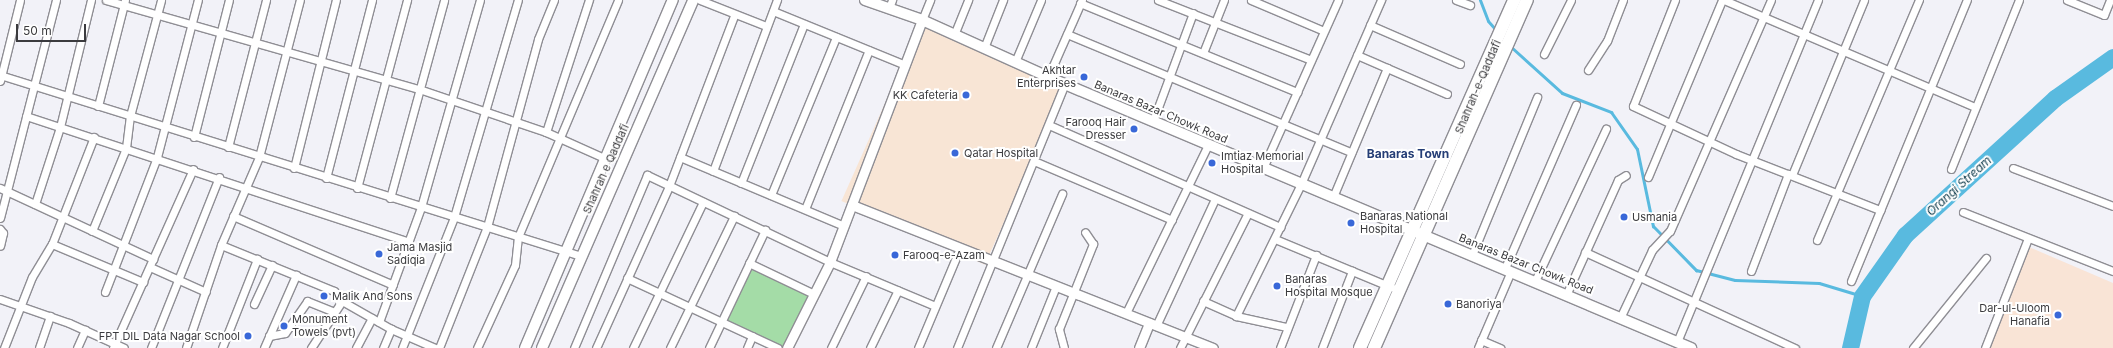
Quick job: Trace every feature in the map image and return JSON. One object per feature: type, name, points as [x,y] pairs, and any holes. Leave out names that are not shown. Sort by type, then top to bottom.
[{"type":"main road","name":"Shahrah e Qaddafi","points":[[525,348],[604,158],[673,0]]},
{"type":"main road","name":"Shahrah e Qaddafi","points":[[542,348],[693,0]]},
{"type":"main road","name":"Banaras Bazar Chowk Road","points":[[865,0],[891,4],[954,35],[1048,77],[1301,184],[1621,316],[1691,348]]},
{"type":"main road","name":"Shahrah-e-Qaddafi","points":[[1360,348],[1388,285],[1464,148],[1514,15],[1514,0]]},
{"type":"main road","name":"Shahrah-e-Qaddafi","points":[[1374,348],[1400,291],[1417,232],[1452,148],[1514,15],[1527,0]]},
{"type":"street","points":[[20,0],[0,77],[68,96],[357,188],[581,256]]},
{"type":"street","points":[[0,218],[3,189],[26,116],[56,0]]},
{"type":"street","points":[[35,204],[60,127],[91,0]]},
{"type":"street","points":[[106,0],[124,2],[157,14],[256,40],[451,99],[559,137],[604,158]]},
{"type":"street","points":[[92,231],[126,148],[130,116],[161,0]]},
{"type":"street","points":[[105,292],[157,157],[198,0]]},
{"type":"street","points":[[194,137],[229,0]]},
{"type":"street","points":[[228,147],[266,0]]},
{"type":"street","points":[[186,348],[221,245],[259,157],[300,0]]},
{"type":"street","points":[[294,168],[336,0]]},
{"type":"street","points":[[326,178],[372,0]]},
{"type":"street","points":[[357,188],[407,0]]},
{"type":"street","points":[[390,198],[444,0]]},
{"type":"street","points":[[356,348],[375,320],[393,285],[409,242],[421,207],[480,0]]},
{"type":"street","points":[[402,348],[454,217],[518,0]]},
{"type":"street","points":[[439,348],[487,227],[538,39],[554,0]]},
{"type":"street","points":[[546,132],[590,0]]},
{"type":"street","points":[[478,348],[515,265],[518,236],[618,0]]},
{"type":"street","points":[[700,0],[734,16],[766,26]]},
{"type":"street","points":[[713,171],[777,0]]},
{"type":"street","points":[[787,348],[830,262],[930,0]]},
{"type":"street","points":[[954,35],[968,0]]},
{"type":"street","points":[[984,48],[1003,0]]},
{"type":"street","points":[[1015,62],[1040,0]]},
{"type":"street","points":[[1158,0],[1311,60]]},
{"type":"street","points":[[1202,53],[1224,0]]},
{"type":"street","points":[[1251,0],[1324,31]]},
{"type":"street","points":[[1263,168],[1337,0]]},
{"type":"street","points":[[1236,316],[1301,184],[1381,0]]},
{"type":"street","points":[[1456,0],[1470,5]]},
{"type":"street","points":[[1544,54],[1571,0]]},
{"type":"street","points":[[1588,70],[1607,41],[1623,0]]},
{"type":"street","points":[[1675,0],[1633,106],[1750,159],[1880,210]]},
{"type":"street","points":[[1648,177],[1723,0],[1975,107]]},
{"type":"street","points":[[1621,316],[1652,250],[1663,239],[1709,141],[1765,17],[1771,0]]},
{"type":"street","points":[[1677,342],[1750,159],[1818,0]]},
{"type":"street","points":[[1750,271],[1864,0]]},
{"type":"street","points":[[1817,240],[1919,0]]},
{"type":"street","points":[[1851,281],[1967,0]]},
{"type":"street","points":[[1951,169],[2018,0]]},
{"type":"street","points":[[2067,0],[2104,15],[2110,0]]},
{"type":"street","points":[[1048,77],[1081,1],[1297,92]]},
{"type":"street","points":[[98,106],[124,2]]},
{"type":"street","points":[[773,11],[905,65]]},
{"type":"street","points":[[1153,121],[1193,13]]},
{"type":"street","points":[[596,348],[669,186],[734,16]]},
{"type":"street","points":[[742,183],[804,24]]},
{"type":"street","points":[[1370,25],[1460,64]]},
{"type":"street","points":[[1067,34],[1351,152]]},
{"type":"street","points":[[771,195],[836,37]]},
{"type":"street","points":[[805,209],[869,50]]},
{"type":"street","points":[[1357,55],[1447,94]]},
{"type":"street","points":[[1333,197],[1387,68]]},
{"type":"street","points":[[957,348],[1065,84]]},
{"type":"street","points":[[1472,255],[1537,97]]},
{"type":"street","points":[[1478,348],[1508,269],[1576,105]]},
{"type":"street","points":[[26,116],[247,186],[409,242]]},
{"type":"street","points":[[1049,125],[1280,227]]},
{"type":"street","points":[[1535,281],[1606,129]]},
{"type":"street","points":[[4,348],[32,276],[52,244],[94,137]]},
{"type":"street","points":[[1126,313],[1208,145]]},
{"type":"street","points":[[680,157],[844,226]]},
{"type":"street","points":[[1034,161],[1172,220]]},
{"type":"street","points":[[2013,168],[2113,206]]},
{"type":"street","points":[[114,346],[193,169]]},
{"type":"street","points":[[574,348],[647,175],[830,262],[935,306]]},
{"type":"street","points":[[1567,294],[1618,180],[1626,175]]},
{"type":"street","points":[[151,348],[219,177]]},
{"type":"street","points":[[3,189],[153,259]]},
{"type":"street","points":[[996,348],[1062,194]]},
{"type":"street","points":[[1139,348],[1215,199]]},
{"type":"street","points":[[633,348],[703,202]]},
{"type":"street","points":[[852,204],[1211,348]]},
{"type":"street","points":[[1963,212],[2113,271]]},
{"type":"street","points":[[1180,348],[1184,337],[1248,213]]},
{"type":"street","points":[[233,216],[393,285]]},
{"type":"street","points":[[670,348],[689,306],[734,216]]},
{"type":"street","points":[[0,229],[3,233],[0,246]]},
{"type":"street","points":[[709,348],[765,230]]},
{"type":"street","points":[[1064,348],[1059,329],[1075,293],[1093,244],[1085,232]]},
{"type":"street","points":[[1985,348],[2028,238]]},
{"type":"street","points":[[1275,239],[1400,291]]},
{"type":"street","points":[[52,244],[84,260],[114,269],[143,282]]},
{"type":"street","points":[[221,245],[334,290],[342,301],[406,338],[436,348]]},
{"type":"street","points":[[918,348],[960,248]]},
{"type":"street","points":[[1585,252],[1693,300],[1795,348]]},
{"type":"street","points":[[1280,348],[1286,327],[1316,255]]},
{"type":"street","points":[[1913,348],[1986,258]]},
{"type":"street","points":[[222,348],[257,259]]},
{"type":"street","points":[[749,263],[814,294]]},
{"type":"street","points":[[254,304],[272,265]]},
{"type":"street","points":[[150,267],[206,292]]},
{"type":"street","points":[[1322,348],[1352,270]]},
{"type":"street","points":[[264,348],[296,275]]},
{"type":"street","points":[[831,348],[866,276]]},
{"type":"street","points":[[628,278],[778,348]]},
{"type":"street","points":[[1031,348],[1056,286]]},
{"type":"street","points":[[870,348],[898,290]]},
{"type":"street","points":[[0,299],[50,316],[85,330],[114,346],[124,348]]},
{"type":"street","points":[[269,336],[285,333],[307,301],[334,312]]},
{"type":"street","points":[[311,348],[342,301]]},
{"type":"street","points":[[1203,301],[1236,316],[1286,327]]},
{"type":"street","points":[[39,348],[50,316]]},
{"type":"street","points":[[383,348],[391,329]]},
{"type":"street","points":[[78,348],[85,330]]},
{"type":"street","points":[[747,348],[752,336]]},
{"type":"street","points":[[1481,340],[1500,348]]},
{"type":"shaded area","name":"Qatar Hospital","points":[[922,20],[1065,84],[985,265],[841,201]]},
{"type":"shaded area","name":"Dar-ul-Uloom Hanafia","points":[[2029,247],[2113,283],[2113,348],[1990,348]]},
{"type":"green space","points":[[749,263],[814,294],[787,348],[778,348],[722,322]]},
{"type":"waterway","points":[[1480,0],[1488,21],[1497,31]]},
{"type":"waterway","points":[[1510,46],[1562,93],[1611,112],[1637,149],[1653,226],[1696,270],[1735,280],[1819,283],[1862,296]]},
{"type":"waterway","name":"Orangi Stream","points":[[1850,348],[1862,296],[1905,235],[2055,98],[2113,57]]},
{"type":"place","name":"Akhtar Enterprises","points":[[1084,77]]},
{"type":"place","name":"KK Cafeteria","points":[[966,95]]},
{"type":"place","name":"Farooq Hair Dresser","points":[[1134,129]]},
{"type":"place","name":"Qatar Hospital","points":[[955,153]]},
{"type":"place","name":"Imtiaz Memorial Hospital","points":[[1212,163]]},
{"type":"place","name":"Usmania","points":[[1624,217]]},
{"type":"place","name":"Banaras National Hospital","points":[[1351,223]]},
{"type":"place","name":"Jama Masjid Sadiqia","points":[[379,254]]},
{"type":"place","name":"Farooq-e-Azam","points":[[895,255]]},
{"type":"place","name":"Banaras Hospital Mosque","points":[[1277,286]]},
{"type":"place","name":"Malik And Sons","points":[[324,296]]},
{"type":"place","name":"Banoriya","points":[[1448,304]]},
{"type":"place","name":"Dar-ul-Uloom Hanafia","points":[[2058,315]]},
{"type":"place","name":"Monument Towels (pvt)","points":[[284,326]]},
{"type":"place","name":"FPT DIL Data Nagar School","points":[[248,336]]},
{"type":"district","name":"Banaras Town","points":[[1408,154]]}]
